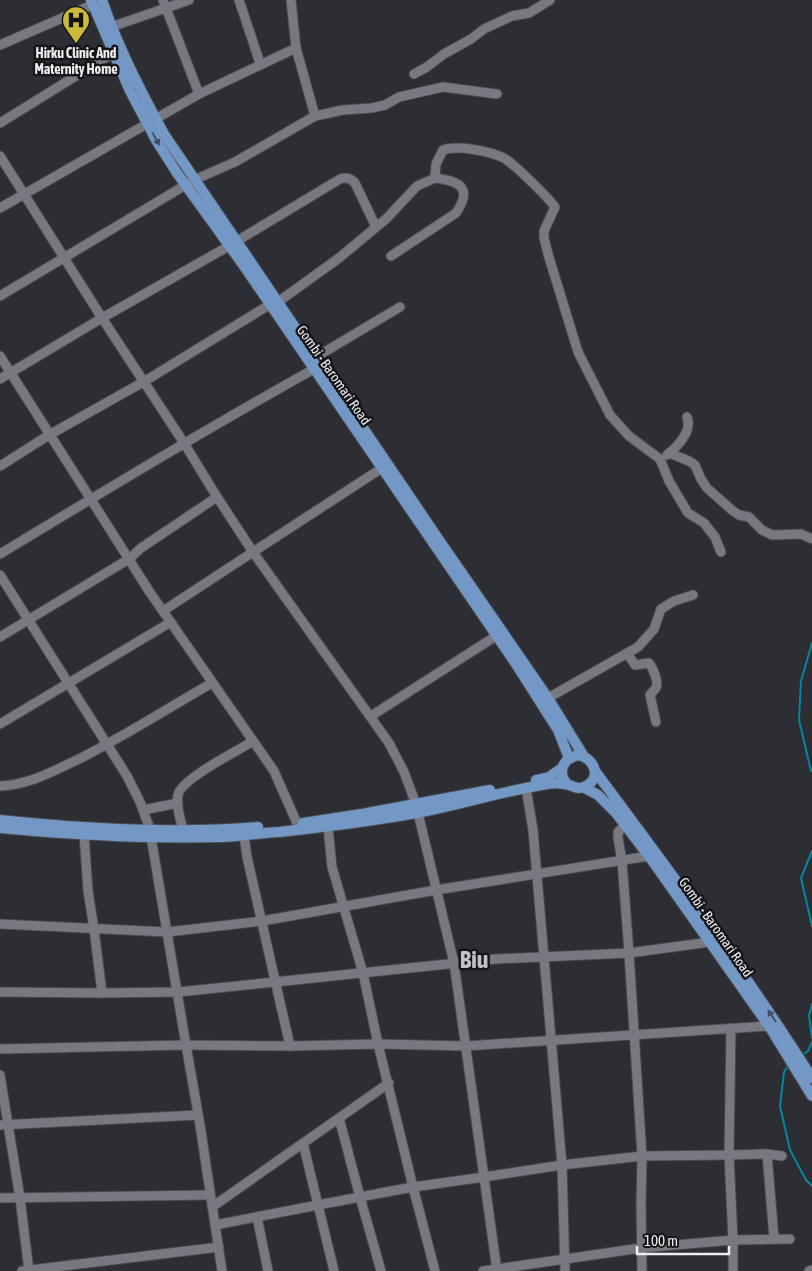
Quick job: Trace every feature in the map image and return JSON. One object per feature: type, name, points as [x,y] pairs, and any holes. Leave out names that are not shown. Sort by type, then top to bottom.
[{"type":"main road","name":"Gombi - Baromari Road","points":[[95,2],[111,27],[152,121],[156,140],[190,183],[274,303],[316,358],[558,730],[569,758]]},
{"type":"main road","name":"Gombi - Baromari Road","points":[[95,2],[113,53],[152,121]]},
{"type":"main road","name":"Gombi - Baromari Road","points":[[274,303],[314,370],[382,468],[397,484],[548,698],[583,756]]},
{"type":"main road","points":[[0,820],[150,833],[183,830],[299,826],[328,826],[417,809],[526,788],[543,784],[567,784],[575,788],[583,787],[592,781],[595,771],[592,761],[583,756],[574,755],[550,777],[535,781],[417,809],[299,826],[244,835],[84,834],[0,828]]},
{"type":"main road","points":[[562,768],[562,777],[567,784]]},
{"type":"main road","name":"Gombi - Baromari Road","points":[[595,771],[714,934],[802,1070],[812,1096]]},
{"type":"main road","name":"Gombi - Baromari Road","points":[[583,787],[598,795],[625,825],[769,1026],[795,1059]]},
{"type":"main road","name":"Gombi - Baromari Road","points":[[802,1070],[812,1078]]},
{"type":"street","points":[[111,27],[164,4],[189,0]]},
{"type":"street","points":[[239,0],[260,63]]},
{"type":"street","points":[[290,0],[296,48],[314,116]]},
{"type":"street","points":[[414,74],[471,39],[484,28],[512,16],[529,13],[550,0]]},
{"type":"street","points":[[0,45],[95,2]]},
{"type":"street","points":[[164,4],[198,94]]},
{"type":"street","points":[[0,208],[198,94],[260,63],[296,48]]},
{"type":"street","points":[[0,123],[113,53]]},
{"type":"street","points":[[0,296],[190,183],[235,162],[314,116],[343,110],[372,108],[385,105],[399,97],[443,87],[497,94]]},
{"type":"street","points":[[435,178],[436,164],[442,150],[456,148],[493,154],[505,159],[555,206],[544,231],[544,238],[578,352],[610,415],[629,436],[660,459],[663,470],[688,514],[704,522],[715,537],[721,552]]},
{"type":"street","points":[[0,156],[253,552],[371,716],[389,743],[404,772],[417,809],[454,962],[496,1270]]},
{"type":"street","points":[[0,466],[49,435],[145,381],[274,303],[339,258],[386,219],[417,186],[435,178],[455,182],[461,186],[464,198],[456,213],[391,256]]},
{"type":"street","points":[[0,379],[102,318],[233,244],[340,179],[351,179],[355,183],[376,227]]},
{"type":"street","points":[[316,358],[400,307]]},
{"type":"street","points":[[0,356],[90,500],[163,611],[252,742],[274,771],[299,826]]},
{"type":"street","points":[[0,554],[184,443],[314,370]]},
{"type":"street","points":[[660,459],[677,446],[683,438],[688,428],[689,421],[687,417]]},
{"type":"street","points":[[669,453],[695,465],[707,488],[739,515],[749,517],[762,530],[772,535],[801,534],[812,539]]},
{"type":"street","points":[[163,611],[382,468]]},
{"type":"street","points":[[0,637],[129,559],[140,548],[217,497]]},
{"type":"street","points":[[0,576],[70,683],[127,776],[143,810],[150,833],[178,992],[222,1271]]},
{"type":"street","points":[[548,698],[638,647],[654,629],[661,610],[674,601],[693,595]]},
{"type":"street","points":[[0,724],[171,622]]},
{"type":"street","points":[[371,716],[496,636]]},
{"type":"street","points":[[627,653],[635,665],[648,663],[652,666],[657,683],[656,688],[650,695],[650,701],[656,722]]},
{"type":"street","points":[[0,786],[12,786],[39,779],[107,744],[212,682]]},
{"type":"street","points":[[183,830],[178,803],[178,794],[182,787],[202,771],[252,742]]},
{"type":"street","points":[[526,788],[533,830],[562,1165],[565,1271]]},
{"type":"street","points":[[143,810],[178,803]]},
{"type":"street","points":[[625,825],[618,832],[629,953],[642,1156],[642,1271]]},
{"type":"street","points":[[328,826],[332,867],[363,973],[378,1044],[435,1271]]},
{"type":"street","points":[[84,834],[88,891],[102,993]]},
{"type":"street","points":[[244,835],[247,857],[290,1046]]},
{"type":"street","points":[[0,924],[167,932],[262,922],[436,890],[649,856]]},
{"type":"street","points":[[0,992],[178,992],[454,962],[629,953],[710,942]]},
{"type":"street","points":[[0,1049],[186,1045],[290,1046],[378,1044],[466,1046],[769,1026]]},
{"type":"street","points":[[731,1028],[729,1155],[733,1240],[732,1271]]},
{"type":"street","points":[[0,1075],[4,1125],[20,1198],[29,1271]]},
{"type":"street","points":[[212,1207],[389,1083]]},
{"type":"street","points":[[4,1125],[198,1115]]},
{"type":"street","points":[[339,1118],[381,1271]]},
{"type":"street","points":[[304,1143],[334,1271]]},
{"type":"street","points":[[767,1154],[774,1238]]},
{"type":"street","points":[[215,1225],[413,1187],[562,1165],[642,1156],[767,1154],[782,1156]]},
{"type":"street","points":[[0,1198],[210,1195]]},
{"type":"street","points":[[257,1217],[268,1271]]},
{"type":"street","points":[[482,1271],[641,1248],[733,1240],[790,1239]]},
{"type":"street","points":[[22,1271],[219,1247]]},
{"type":"waterway","points":[[811,771],[799,720],[801,681],[812,643]]},
{"type":"waterway","points":[[812,851],[801,878],[812,926]]},
{"type":"waterway","points":[[812,1004],[809,1016],[812,1038]]},
{"type":"waterway","points":[[802,1055],[808,1051],[812,1042]]},
{"type":"waterway","points":[[788,1066],[784,1072],[780,1106],[790,1150],[806,1180],[812,1186]]},
{"type":"place","name":"Hirku Clinic And Maternity Home","points":[[76,44]]},
{"type":"district","name":"Biu","points":[[474,959]]}]
